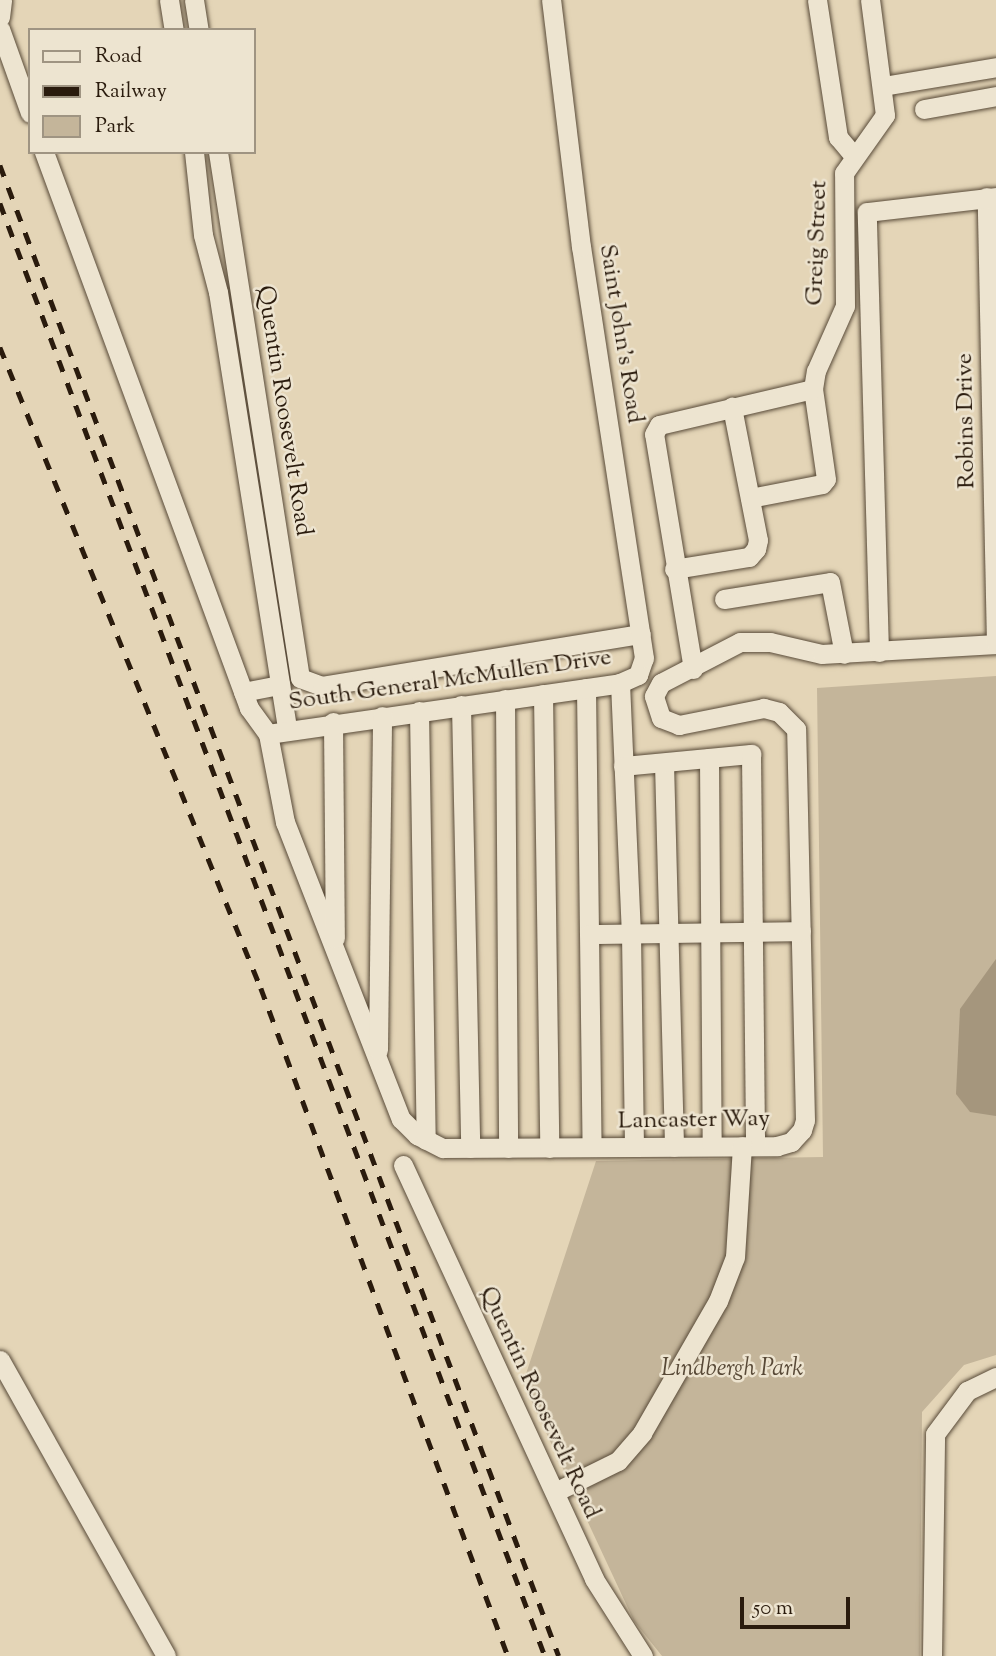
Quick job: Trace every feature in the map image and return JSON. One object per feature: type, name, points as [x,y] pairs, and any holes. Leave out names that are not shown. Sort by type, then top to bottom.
[{"type":"street","points":[[0,17],[2,0]]},
{"type":"street","points":[[169,0],[174,28]]},
{"type":"street","points":[[194,0],[199,28]]},
{"type":"street","name":"Saint John's Road","points":[[551,0],[581,247],[641,634],[644,658],[638,675]]},
{"type":"street","name":"Greig Street","points":[[814,380],[845,306],[844,173],[854,156],[883,122],[883,86],[870,0]]},
{"type":"street","points":[[821,1],[838,137],[854,156]]},
{"type":"street","points":[[0,29],[28,107]]},
{"type":"street","points":[[883,86],[996,66]]},
{"type":"street","points":[[923,109],[996,96]]},
{"type":"street","points":[[45,154],[243,692],[278,732]]},
{"type":"street","name":"Lancaster Way","points":[[194,154],[203,235],[218,292],[280,685],[278,732],[285,822],[401,1119],[426,1140],[443,1148],[749,1146],[791,1142],[805,1120],[796,729],[779,712],[764,708],[679,725],[661,718],[654,696],[661,683],[693,669]]},
{"type":"street","name":"Quentin Roosevelt Road","points":[[218,154],[300,678],[322,686],[641,634]]},
{"type":"street","name":"Robins Drive","points":[[879,652],[865,263],[867,212],[879,208],[991,197],[996,644]]},
{"type":"street","points":[[750,498],[822,484],[826,479],[814,380],[732,407],[659,425],[654,434],[674,569],[693,669],[740,642],[770,642],[844,654],[996,644]]},
{"type":"street","points":[[674,569],[749,557],[758,540],[732,407]]},
{"type":"street","points":[[724,599],[830,582],[844,654]]},
{"type":"street","name":"South General McMullen Drive","points":[[278,732],[620,683],[638,675]]},
{"type":"street","points":[[620,683],[631,933],[634,1147]]},
{"type":"street","points":[[243,692],[280,685]]},
{"type":"street","points":[[586,688],[592,1147]]},
{"type":"street","points":[[543,694],[549,1148]]},
{"type":"street","points":[[505,699],[508,1148]]},
{"type":"street","points":[[461,705],[470,1148]]},
{"type":"street","points":[[419,710],[426,1140]]},
{"type":"street","points":[[378,1062],[383,716]]},
{"type":"street","points":[[333,722],[335,951]]},
{"type":"street","points":[[555,1492],[618,1461],[642,1433],[718,1301],[737,1245],[749,1146],[756,932],[751,754],[623,766]]},
{"type":"street","points":[[709,758],[712,1146]]},
{"type":"street","points":[[664,763],[674,1147]]},
{"type":"street","points":[[589,934],[801,931]]},
{"type":"street","name":"Quentin Roosevelt Road","points":[[403,1165],[602,1595],[643,1656]]},
{"type":"street","points":[[0,1360],[166,1656]]},
{"type":"street","points":[[932,1656],[935,1434],[967,1391],[996,1377]]},
{"type":"green space","name":"Lindbergh Park","points":[[996,676],[996,1355],[964,1365],[922,1412],[920,1656],[662,1656],[634,1621],[523,1383],[596,1161],[823,1157],[817,688]]},
{"type":"shaded area","points":[[996,959],[996,1116],[970,1112],[956,1094],[960,1009]]},
{"type":"railway","points":[[0,165],[559,1656]]},
{"type":"railway","points":[[0,203],[545,1656]]},
{"type":"railway","points":[[0,347],[261,988],[508,1656]]}]
